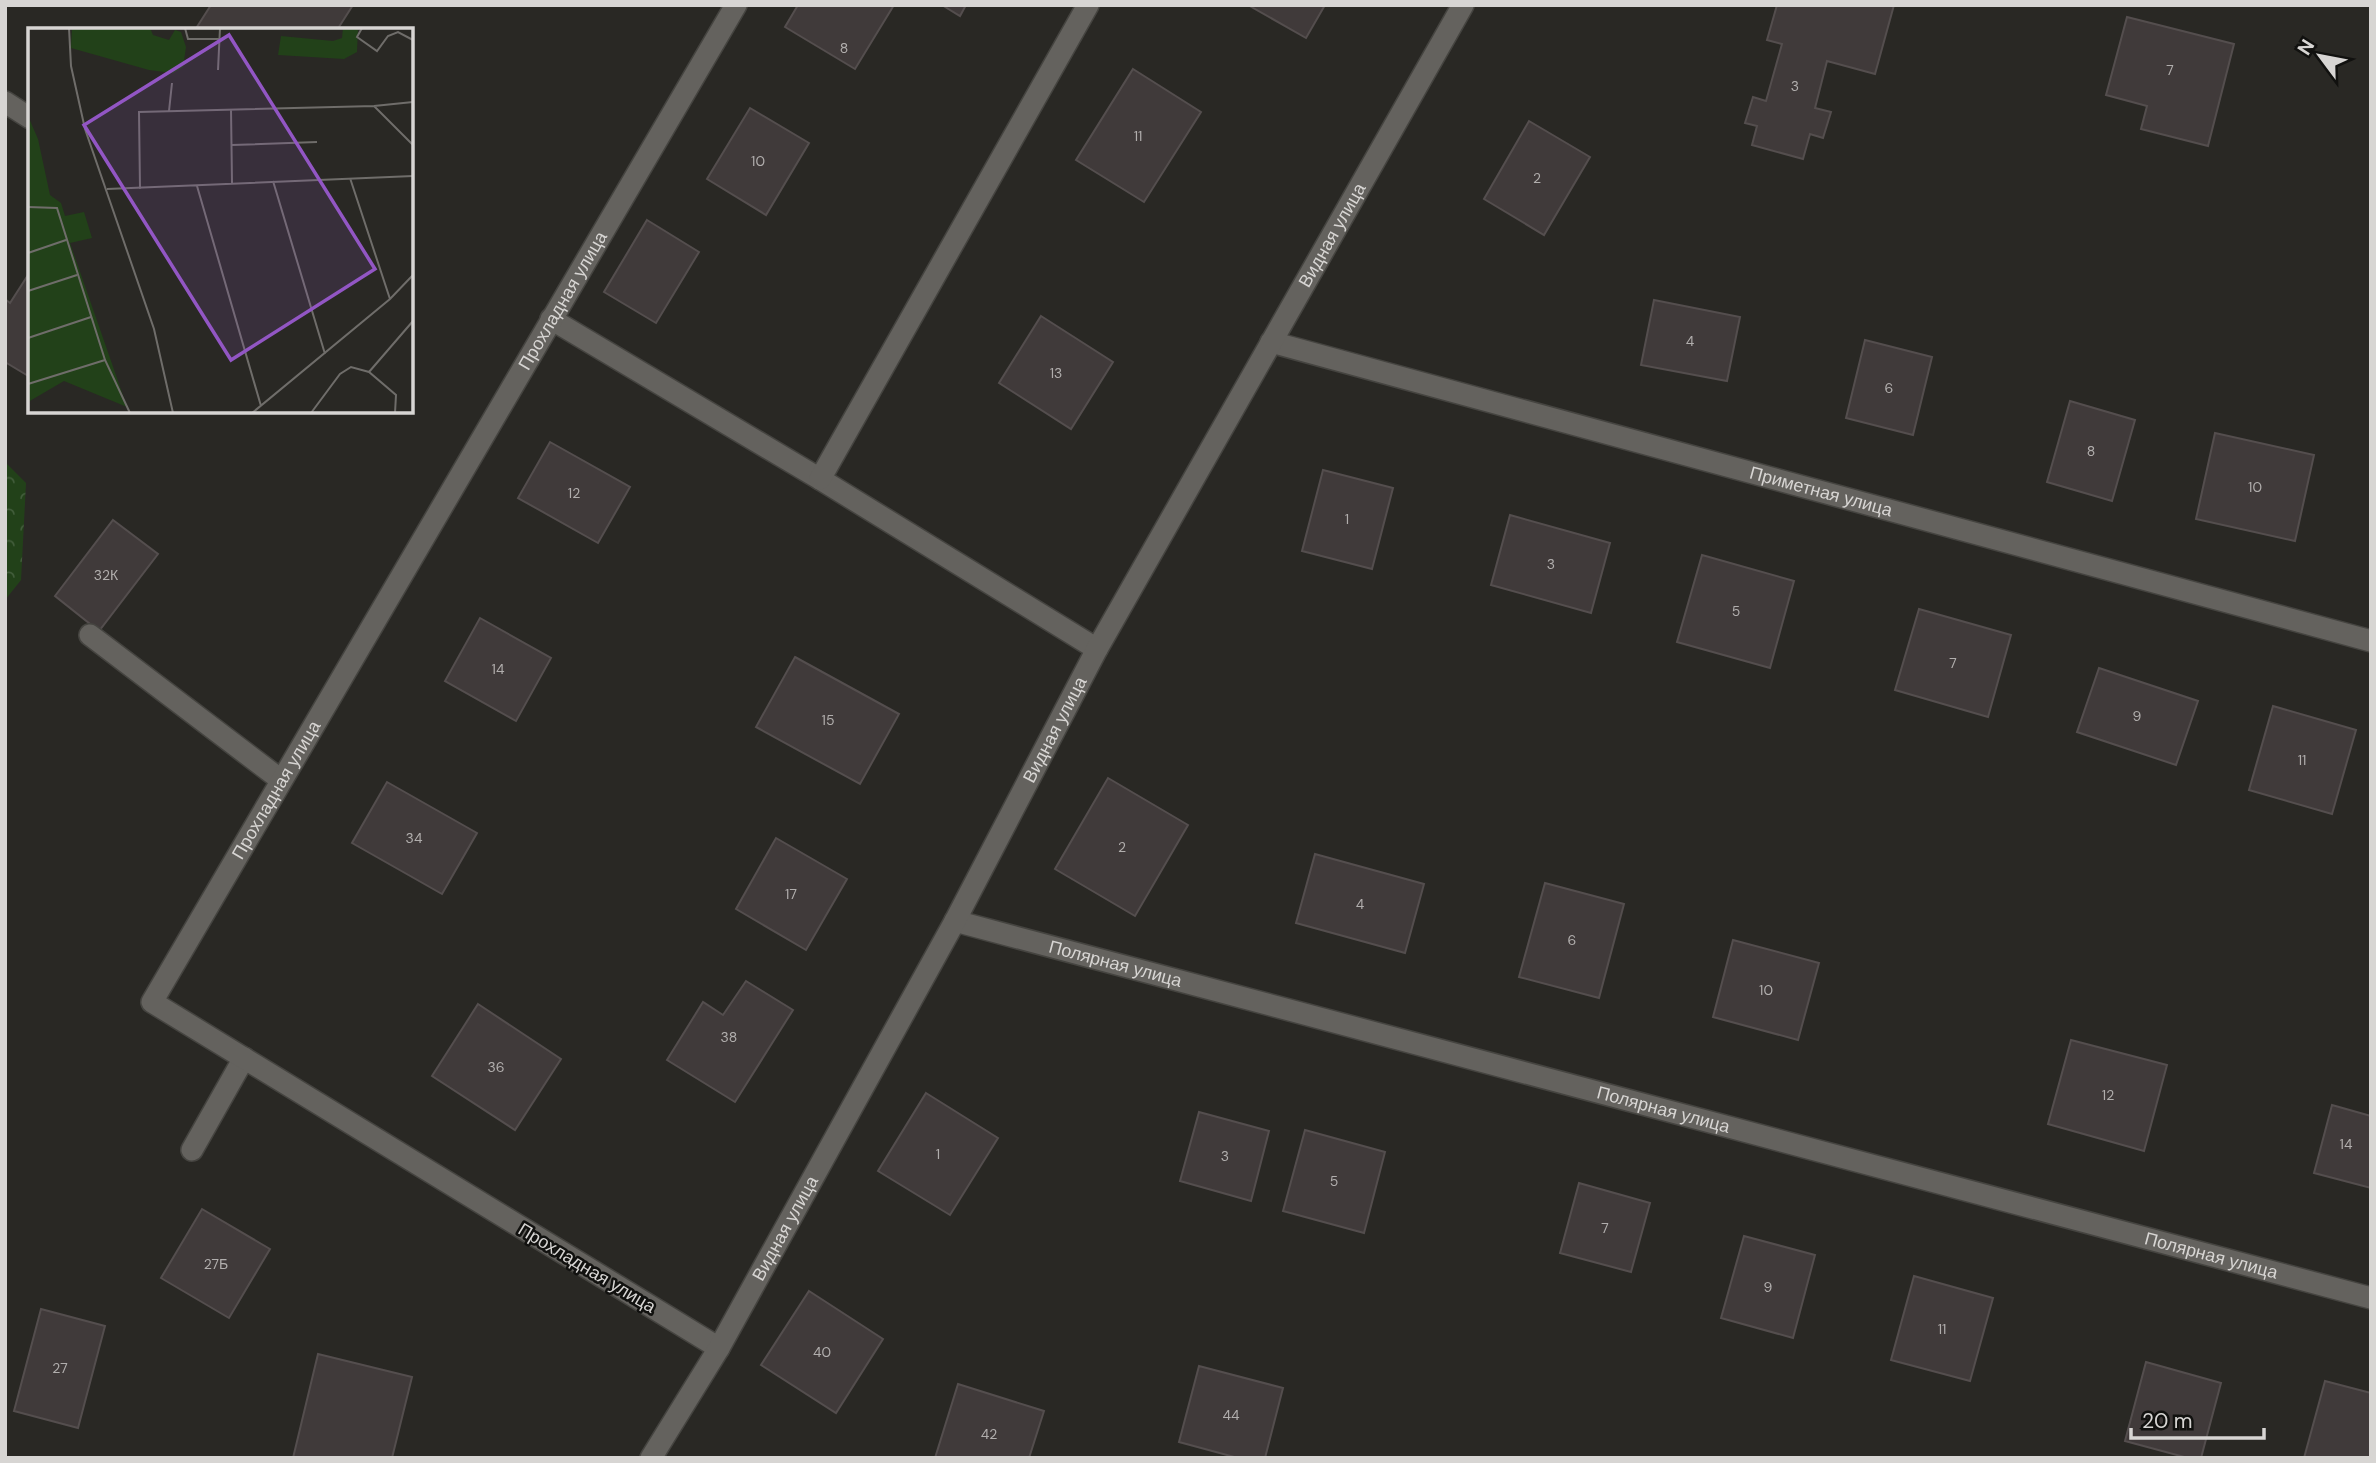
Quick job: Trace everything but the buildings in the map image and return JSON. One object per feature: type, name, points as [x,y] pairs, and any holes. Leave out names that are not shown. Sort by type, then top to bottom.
[{"type":"street","name":"Прохладная улица","points":[[719,1348],[152,1002],[736,5]]},
{"type":"street","points":[[820,479],[1087,5]]},
{"type":"street","name":"Видная улица","points":[[651,1458],[719,1348],[955,921],[1097,649],[1464,5]]},
{"type":"street","points":[[5,102],[28,117]]},
{"type":"street","points":[[551,319],[820,479],[1097,649]]},
{"type":"street","name":"Приметная улица","points":[[1270,342],[2371,641]]},
{"type":"street","points":[[90,635],[281,780]]},
{"type":"street","name":"Полярная улица","points":[[955,921],[2371,1298]]},
{"type":"street","points":[[192,1150],[244,1058]]},
{"type":"green space","points":[[5,462],[26,483],[21,580],[5,600]]}]
